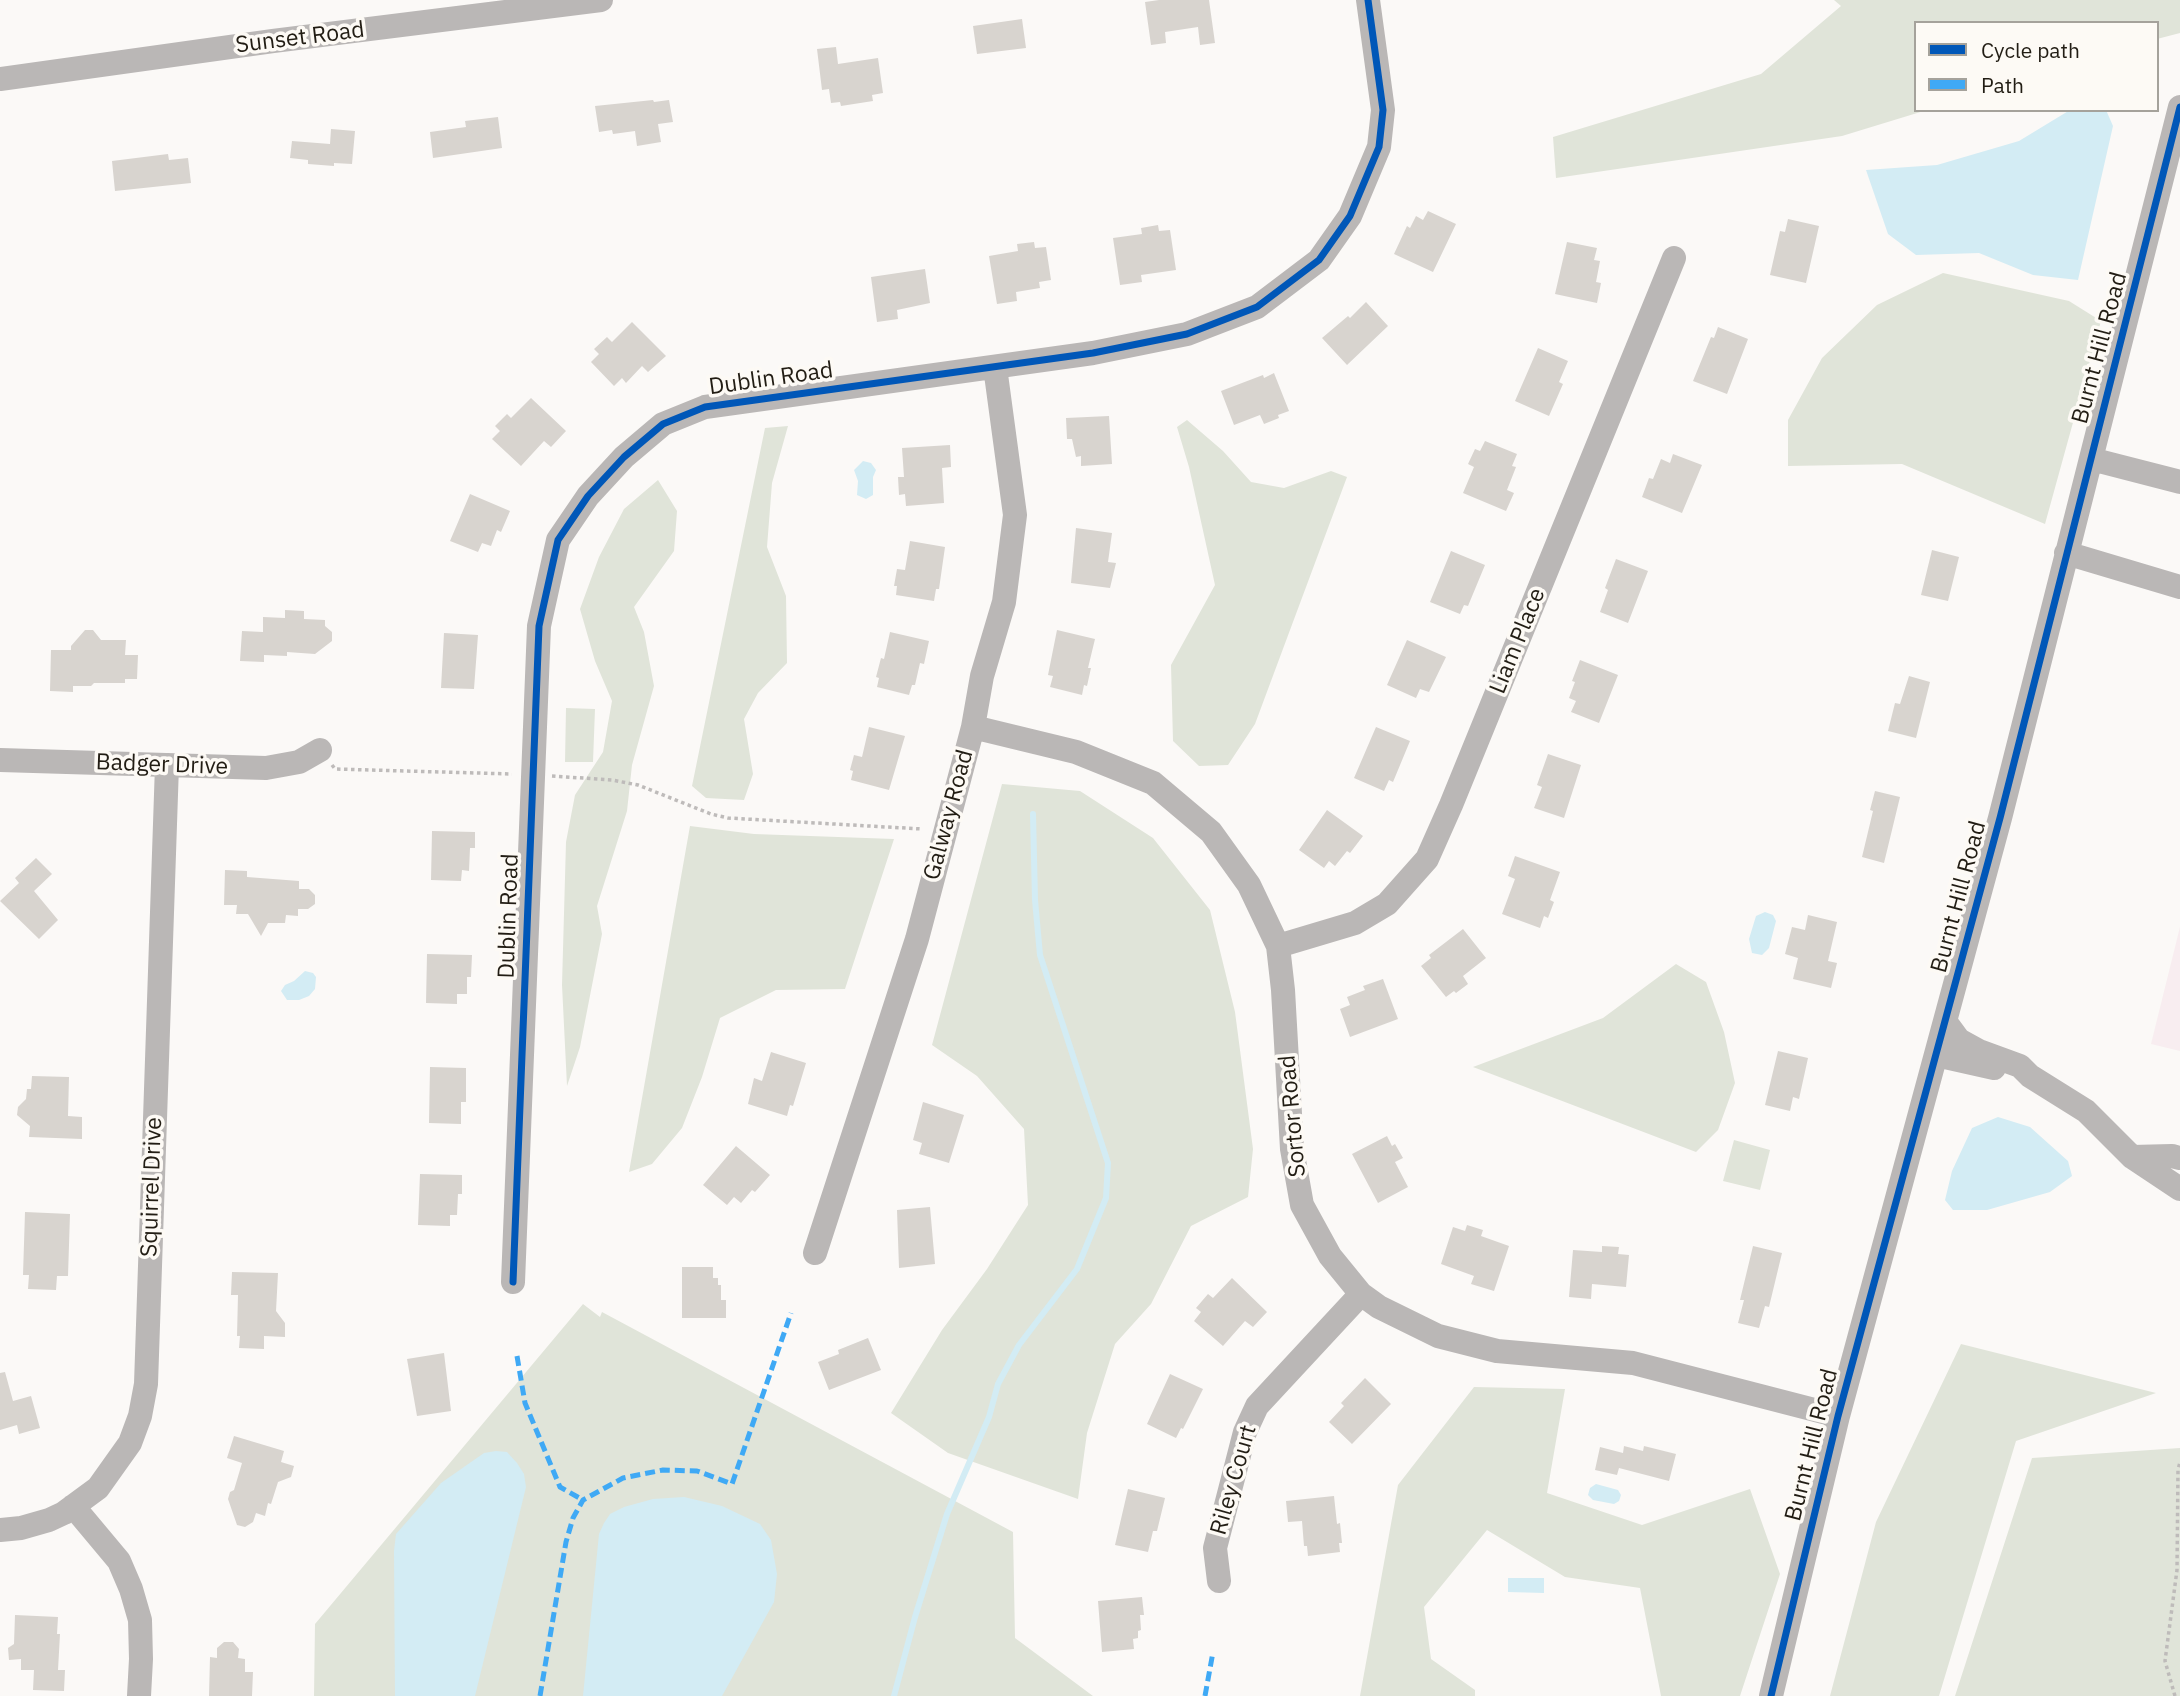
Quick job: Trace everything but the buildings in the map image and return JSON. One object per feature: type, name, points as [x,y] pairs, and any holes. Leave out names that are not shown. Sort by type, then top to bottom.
[{"type":"street","name":"Sunset Road","points":[[0,79],[601,0]]},
{"type":"street","name":"Dublin Road","points":[[513,1282],[539,626],[558,540],[588,496],[624,457],[663,424],[705,407],[1093,352],[1187,334],[1257,306],[1319,260],[1350,216],[1379,147],[1383,110],[1368,0]]},
{"type":"street","name":"Burnt Hill Road","points":[[1770,1696],[1839,1416],[2000,818],[2180,107]]},
{"type":"street","name":"Liam Place","points":[[1278,946],[1355,923],[1387,904],[1427,859],[1674,258]]},
{"type":"street","name":"Galway Road","points":[[815,1253],[916,939],[973,727],[982,676],[1004,602],[1015,515],[995,367]]},
{"type":"street","points":[[2091,459],[2180,482]]},
{"type":"street","points":[[2066,553],[2180,587]]},
{"type":"street","name":"Sortor Road","points":[[973,727],[1076,752],[1153,783],[1211,832],[1249,885],[1278,946],[1292,1149],[1302,1205],[1330,1256],[1361,1294],[1379,1307],[1438,1336],[1497,1351],[1633,1363],[1839,1416]]},
{"type":"street","name":"Badger Drive","points":[[0,760],[266,768],[299,762],[320,750]]},
{"type":"street","name":"Squirrel Drive","points":[[0,1530],[21,1528],[49,1520],[98,1488],[130,1443],[140,1416],[146,1384],[167,765]]},
{"type":"street","points":[[1945,1021],[1959,1040],[1979,1051],[2020,1066],[2030,1076],[2086,1111],[2132,1157],[2180,1189]]},
{"type":"street","points":[[1936,1055],[2030,1076]]},
{"type":"street","points":[[2132,1157],[2180,1158]]},
{"type":"street","name":"Riley Court","points":[[1219,1581],[1215,1548],[1245,1432],[1257,1406],[1361,1294]]},
{"type":"street","points":[[73,1506],[119,1560],[131,1589],[140,1620],[139,1696]]},
{"type":"path","points":[[320,750],[335,769],[520,775]]},
{"type":"path","points":[[547,776],[612,780],[638,785],[728,818],[922,829]]},
{"type":"path","points":[[2175,1696],[2165,1661],[2177,1570],[2180,1462]]},
{"type":"shaded area","points":[[1834,0],[2180,0],[2180,33],[2159,38],[2159,21],[1914,21],[1914,112],[1920,112],[1842,136],[1556,178],[1553,137],[1761,74],[1841,6]]},
{"type":"shaded area","points":[[1943,273],[2069,301],[2101,321],[2045,524],[1902,464],[1788,466],[1788,420],[1822,358],[1877,305]]},
{"type":"shaded area","points":[[1187,420],[1223,451],[1251,482],[1284,488],[1331,471],[1347,477],[1255,724],[1228,765],[1199,766],[1173,741],[1171,665],[1215,585],[1189,467],[1177,427]]},
{"type":"shaded area","points":[[788,426],[772,483],[767,547],[786,596],[787,663],[758,693],[744,719],[753,774],[744,800],[706,798],[692,786],[765,428]]},
{"type":"shaded area","points":[[658,480],[677,511],[674,551],[634,607],[644,632],[654,686],[632,765],[627,811],[597,906],[602,934],[580,1047],[567,1086],[562,985],[566,842],[575,795],[603,752],[612,701],[595,661],[580,609],[599,557],[624,509]]},
{"type":"shaded area","points":[[566,708],[595,709],[593,762],[565,762]]},
{"type":"shaded area","points":[[1002,784],[1080,791],[1153,838],[1210,910],[1235,1012],[1253,1149],[1248,1197],[1191,1226],[1151,1304],[1115,1344],[1087,1433],[1078,1499],[948,1453],[891,1413],[942,1330],[987,1269],[1028,1205],[1024,1129],[977,1076],[932,1045]]},
{"type":"shaded area","points":[[690,826],[754,834],[894,839],[845,989],[776,990],[720,1018],[702,1077],[682,1128],[652,1164],[629,1172]]},
{"type":"shaded area","points":[[2180,927],[2180,1051],[2151,1044]]},
{"type":"shaded area","points":[[1676,964],[1706,982],[1724,1032],[1735,1083],[1718,1130],[1696,1152],[1473,1067],[1603,1018]]},
{"type":"shaded area","points":[[1734,1140],[1770,1150],[1760,1190],[1723,1181]]},
{"type":"shaded area","points":[[583,1304],[600,1317],[602,1312],[1013,1532],[1015,1638],[1093,1696],[314,1696],[315,1624]]},
{"type":"shaded area","points":[[1961,1344],[2156,1393],[2016,1441],[1939,1696],[1830,1696],[1876,1522]]},
{"type":"shaded area","points":[[1474,1387],[1565,1389],[1547,1493],[1642,1525],[1750,1489],[1780,1574],[1740,1696],[1661,1696],[1640,1588],[1565,1577],[1487,1530],[1424,1607],[1431,1659],[1475,1690],[1475,1696],[1360,1696],[1398,1485]]},
{"type":"shaded area","points":[[2180,1448],[2180,1696],[1955,1696],[2032,1458]]},
{"type":"water","points":[[2067,112],[2107,112],[2113,126],[2078,280],[2033,275],[1979,253],[1916,255],[1888,234],[1866,170],[1937,165],[2019,141]]},
{"type":"water","points":[[863,461],[871,463],[876,470],[873,477],[873,495],[866,499],[857,495],[858,481],[854,470]]},
{"type":"water","points":[[1765,912],[1773,915],[1776,921],[1769,948],[1762,955],[1752,953],[1749,939],[1756,916]]},
{"type":"water","points":[[305,971],[316,977],[315,989],[309,996],[299,1000],[287,1000],[281,991]]},
{"type":"water","points":[[1998,1117],[2030,1127],[2068,1161],[2072,1176],[2050,1192],[1987,1210],[1953,1210],[1945,1200],[1952,1171],[1972,1128]]},
{"type":"water","points":[[507,1452],[517,1463],[524,1474],[526,1487],[475,1696],[395,1696],[396,1534],[441,1483],[484,1453]]},
{"type":"water","points":[[1596,1484],[1618,1490],[1621,1495],[1619,1501],[1614,1504],[1593,1500],[1588,1495],[1590,1488]]},
{"type":"water","points":[[684,1497],[722,1506],[760,1524],[771,1540],[777,1574],[774,1602],[722,1696],[583,1696],[599,1534],[604,1523],[610,1514],[624,1507],[653,1499]]},
{"type":"water","points":[[1508,1578],[1544,1578],[1544,1593],[1508,1592]]},
{"type":"waterway","points":[[894,1696],[947,1514],[989,1417],[998,1384],[1019,1345],[1077,1269],[1106,1198],[1108,1163],[1040,955],[1035,900],[1033,814]]},
{"type":"marked path","points":[[540,1696],[566,1542],[573,1518],[583,1500],[623,1478],[663,1470],[697,1471],[732,1484],[791,1313]]},
{"type":"marked path","points":[[517,1356],[525,1403],[560,1487],[583,1500]]},
{"type":"marked path","points":[[1205,1696],[1213,1652]]},
{"type":"cycle path","points":[[513,1282],[539,626],[558,540],[588,496],[624,457],[663,424],[705,407],[1093,353],[1187,334],[1257,307],[1319,260],[1350,216],[1379,147],[1383,110],[1368,0]]},
{"type":"cycle path","points":[[1771,1696],[1838,1416],[2000,818],[2180,107]]}]
